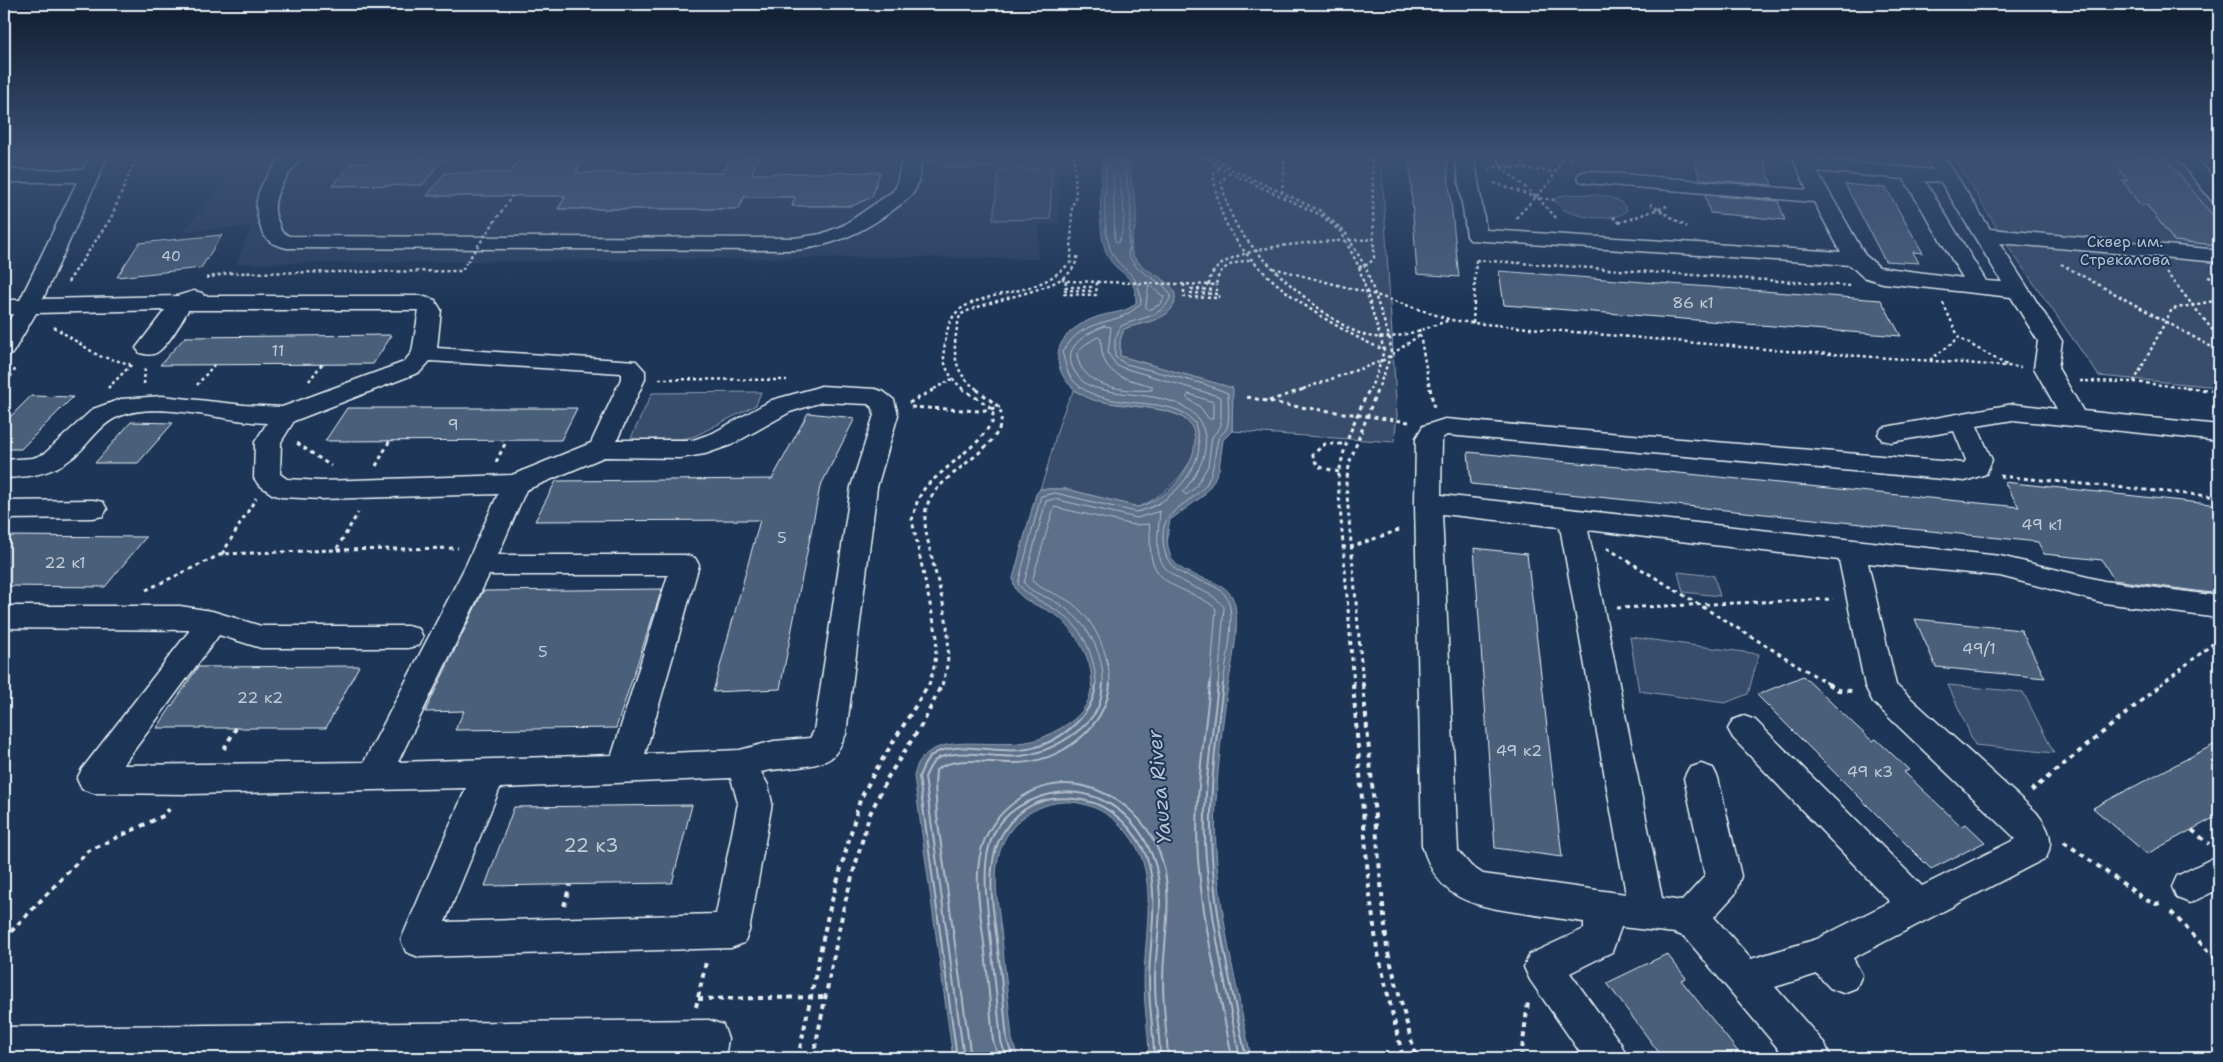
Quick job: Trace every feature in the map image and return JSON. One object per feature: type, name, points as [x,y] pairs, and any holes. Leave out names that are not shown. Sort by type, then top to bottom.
[{"type":"street","points":[[4,349],[28,307],[75,206]]},
{"type":"street","points":[[266,206],[265,213],[271,224],[271,232],[276,238],[303,244],[810,243],[849,232],[886,206]]},
{"type":"street","points":[[1476,206],[1485,237],[1856,259]]},
{"type":"street","points":[[1826,206],[1856,259],[1866,268],[1883,276],[2020,291]]},
{"type":"street","points":[[1930,206],[1979,286]]},
{"type":"street","points":[[1966,206],[2050,341],[2046,368],[2075,418]]},
{"type":"street","points":[[1984,235],[2219,256]]},
{"type":"street","points":[[148,348],[170,322],[180,303],[205,287]]},
{"type":"street","points":[[4,307],[180,303],[421,303],[428,305],[430,310],[424,354],[412,367],[285,415],[268,416],[176,404],[122,406],[108,410],[96,417],[59,457],[26,467],[4,468]]},
{"type":"street","points":[[424,354],[628,366],[633,371],[634,379],[600,448]]},
{"type":"street","points":[[212,622],[94,779],[189,780],[489,774],[740,764],[774,755],[813,751],[822,747],[830,734],[864,487],[886,415],[882,400],[869,395],[821,394],[781,406],[722,439],[696,448],[680,450],[600,448],[515,484],[373,480],[321,490],[280,488],[268,478],[268,442],[285,415]]},
{"type":"street","points":[[1891,434],[2013,412],[2219,433]]},
{"type":"street","points":[[1810,1058],[1706,932],[1689,919],[1479,890],[1467,885],[1457,877],[1442,857],[1439,845],[1428,511],[1428,438],[1432,432],[1438,429],[1452,427],[1978,464],[1962,421]]},
{"type":"street","points":[[374,776],[471,556],[515,484]]},
{"type":"street","points":[[4,510],[94,509]]},
{"type":"street","points":[[1428,511],[1574,529],[1851,551],[2000,566],[2111,593],[2219,607]]},
{"type":"street","points":[[1574,529],[1647,913]]},
{"type":"street","points":[[1744,979],[1833,965],[1919,907],[2034,847],[2034,836],[2031,830],[1884,693],[1851,551]]},
{"type":"street","points":[[471,556],[685,565],[624,770]]},
{"type":"street","points":[[4,616],[180,617],[212,622],[261,637],[408,636]]},
{"type":"street","points":[[1744,730],[1919,907]]},
{"type":"street","points":[[489,774],[419,940],[731,931],[753,818],[754,794],[740,764]]},
{"type":"street","points":[[1689,919],[1717,890],[1722,883],[1723,876],[1702,778]]},
{"type":"street","points":[[1600,908],[1603,927],[1599,940],[1543,967],[1607,1058]]},
{"type":"street","points":[[4,1047],[697,1049]]},
{"type":"path","points":[[66,286],[111,218],[116,206]]},
{"type":"path","points":[[205,287],[228,273],[462,271],[505,206]]},
{"type":"path","points":[[798,1058],[828,915],[860,800],[874,773],[928,688],[935,663],[937,636],[912,520],[915,505],[920,493],[939,472],[984,436],[992,425],[993,413],[984,403],[958,387],[952,379],[947,369],[944,351],[945,338],[954,314],[969,304],[1038,285],[1057,276],[1072,259],[1072,206]]},
{"type":"path","points":[[1221,206],[1224,218],[1253,259],[1321,316],[1360,340],[1384,350]]},
{"type":"path","points":[[1229,206],[1236,225],[1273,268],[1350,329],[1367,336],[1382,337],[1451,320]]},
{"type":"path","points":[[1304,206],[1321,215],[1341,232],[1368,292],[1382,337],[1384,350],[1382,361],[1356,414],[1339,472],[1342,547],[1369,888],[1377,949],[1403,1058]]},
{"type":"path","points":[[1306,206],[1331,218],[1354,242],[1366,265],[1390,336],[1391,355],[1365,417],[1347,470],[1351,547],[1386,941],[1416,1058]]},
{"type":"path","points":[[1358,268],[1366,265],[1374,258],[1373,206]]},
{"type":"path","points":[[1473,323],[1476,260],[1485,237],[1528,206]]},
{"type":"path","points":[[1545,206],[1560,222]]},
{"type":"path","points":[[1612,225],[1661,210]]},
{"type":"path","points":[[1612,217],[1620,222]]},
{"type":"path","points":[[1209,285],[1209,276],[1218,264],[1255,249],[1282,245],[1354,242],[1374,239]]},
{"type":"path","points":[[2148,250],[2219,338]]},
{"type":"path","points":[[1078,253],[1074,268],[1064,280],[1065,287],[1092,287],[1091,291],[1065,290],[1064,294],[1096,295],[1097,282]]},
{"type":"path","points":[[1184,284],[1184,297],[1218,298],[1219,294],[1191,293],[1191,289],[1217,290],[1216,285],[1220,269],[1253,259]]},
{"type":"path","points":[[1476,260],[1852,286]]},
{"type":"path","points":[[2055,261],[2219,351]]},
{"type":"path","points":[[1273,268],[1376,294],[1451,320],[1473,323],[1787,351],[2032,368],[2069,380],[2134,382],[2219,391]]},
{"type":"path","points":[[1057,276],[1064,280]]},
{"type":"path","points":[[813,1058],[843,911],[869,817],[882,785],[940,692],[948,661],[947,634],[942,599],[926,526],[926,508],[933,493],[945,478],[994,437],[1002,420],[1000,407],[968,383],[961,374],[954,349],[960,315],[977,306],[1040,289],[1064,280],[1216,285]]},
{"type":"path","points":[[1954,284],[1941,299],[1959,338],[2010,366]]},
{"type":"path","points":[[2134,382],[2172,309],[2219,300]]},
{"type":"path","points":[[61,325],[51,325],[86,350],[118,363],[145,364],[144,387]]},
{"type":"path","points":[[1419,329],[1438,429]]},
{"type":"path","points":[[1268,402],[1382,361],[1420,334]]},
{"type":"path","points":[[1930,360],[1959,338]]},
{"type":"path","points":[[194,390],[214,365]]},
{"type":"path","points":[[952,379],[901,406],[990,410],[1000,407]]},
{"type":"path","points":[[1247,397],[1365,417],[1425,424],[1438,429]]},
{"type":"path","points":[[336,550],[373,480],[390,440]]},
{"type":"path","points":[[295,441],[332,467]]},
{"type":"path","points":[[1339,472],[1320,467],[1313,459],[1313,454],[1325,444],[1346,444]]},
{"type":"path","points":[[1978,464],[2219,497]]},
{"type":"path","points":[[222,554],[268,478]]},
{"type":"path","points":[[1342,547],[1351,547],[1428,511]]},
{"type":"path","points":[[1574,529],[1838,690],[1884,693]]},
{"type":"path","points":[[142,592],[222,554],[336,550],[471,556]]},
{"type":"path","points":[[1589,610],[1696,603],[1861,598]]},
{"type":"path","points":[[2009,809],[2208,645],[2219,639]]},
{"type":"path","points":[[4,939],[88,851],[165,815],[189,780]]},
{"type":"path","points":[[2192,830],[2196,877],[2219,962]]},
{"type":"path","points":[[2034,836],[2058,839],[2146,900],[2156,904],[2196,877]]},
{"type":"path","points":[[697,1049],[698,999],[712,932]]},
{"type":"path","points":[[1521,1058],[1531,973],[1543,967]]},
{"type":"path","points":[[698,999],[826,997]]},
{"type":"shaded area","points":[[205,206],[1059,206],[1058,224],[1040,225],[1037,259],[903,257],[236,264],[251,226],[184,231]]},
{"type":"green space","points":[[995,206],[1051,206],[1050,219],[993,220]]},
{"type":"green space","points":[[1384,206],[1397,416],[1394,442],[1232,431],[1232,388],[1120,356],[1120,340],[1124,329],[1159,318],[1175,303],[1160,278],[1147,271],[1132,255],[1131,236],[1136,225],[1135,207]]},
{"type":"green space","points":[[1559,206],[1624,206],[1627,210],[1613,217],[1602,218],[1579,215]]},
{"type":"green space","name":"Сквер им. Стрекалова","points":[[1983,206],[2219,206],[2219,387],[2099,376],[2011,251]]},
{"type":"green space","points":[[1074,390],[1087,397],[1102,401],[1164,411],[1177,415],[1187,421],[1195,432],[1196,445],[1192,458],[1184,472],[1161,494],[1138,507],[1066,489],[1040,489],[1063,413]]},
{"type":"green space","points":[[761,392],[756,405],[695,436],[682,439],[630,440],[652,393]]},
{"type":"green space","points":[[1678,572],[1714,576],[1720,596],[1683,592]]},
{"type":"green space","points":[[1630,637],[1759,654],[1748,694],[1725,703],[1639,691]]},
{"type":"green space","points":[[1948,685],[2023,692],[2054,753],[1975,745]]},
{"type":"water","name":"Yauza River","points":[[1101,206],[1136,206],[1137,217],[1131,243],[1132,255],[1143,267],[1166,281],[1175,293],[1173,306],[1166,314],[1152,321],[1124,329],[1120,340],[1120,356],[1233,388],[1232,431],[1223,440],[1219,469],[1203,496],[1170,520],[1168,543],[1172,558],[1181,568],[1219,585],[1229,593],[1235,605],[1236,637],[1220,746],[1215,833],[1217,865],[1226,930],[1251,1058],[1149,1058],[1144,983],[1148,891],[1143,862],[1135,843],[1114,820],[1087,805],[1069,802],[1045,806],[1021,819],[1007,835],[998,858],[996,881],[998,904],[1012,1039],[1018,1058],[953,1058],[914,776],[918,765],[921,759],[932,750],[946,745],[1033,741],[1061,728],[1079,715],[1088,700],[1091,688],[1089,663],[1084,651],[1062,620],[1019,594],[1013,578],[1036,494],[1040,489],[1066,489],[1138,507],[1142,506],[1161,496],[1175,484],[1188,465],[1195,443],[1194,433],[1189,423],[1180,416],[1162,410],[1093,400],[1072,388],[1061,372],[1058,357],[1059,348],[1068,334],[1091,319],[1128,309],[1136,303],[1133,285],[1114,265],[1106,252],[1101,230]]},
{"type":"building","points":[[560,206],[740,206],[739,209],[558,209]]},
{"type":"building","points":[[792,206],[853,206],[852,206]]},
{"type":"building","points":[[1412,206],[1451,206],[1459,277],[1417,274]]},
{"type":"building","points":[[1708,206],[1780,206],[1785,220],[1710,213]]},
{"type":"building","points":[[1856,206],[1896,206],[1923,253],[1913,252],[1919,263],[1885,261]]},
{"type":"building","points":[[2147,206],[2205,206],[2219,223],[2219,245],[2174,241]]},
{"type":"building","points":[[222,235],[201,268],[117,277],[139,243]]},
{"type":"building","points":[[1499,271],[1881,300],[1901,336],[1504,305]]},
{"type":"building","points":[[392,335],[373,364],[160,365],[185,337]]},
{"type":"building","points":[[31,396],[73,397],[21,449],[4,449],[4,423]]},
{"type":"building","points":[[347,408],[577,408],[561,440],[325,441]]},
{"type":"building","points":[[808,413],[855,418],[820,487],[780,689],[713,692],[760,520],[535,521],[556,481],[772,479]]},
{"type":"building","points":[[131,422],[173,423],[138,463],[95,463]]},
{"type":"building","points":[[1468,452],[2019,507],[2004,482],[2219,505],[2219,594],[2114,580],[2102,560],[2044,554],[2038,542],[1471,484]]},
{"type":"building","points":[[4,536],[146,537],[105,587],[4,586]]},
{"type":"building","points":[[1474,548],[1527,554],[1562,857],[1495,848]]},
{"type":"building","points":[[662,589],[616,728],[455,730],[464,711],[425,712],[483,591]]},
{"type":"building","points":[[1915,619],[2021,630],[2045,678],[1936,667]]},
{"type":"building","points":[[359,666],[326,728],[157,728],[198,667]]},
{"type":"building","points":[[1803,676],[1872,741],[1876,739],[1909,770],[1904,772],[1961,826],[1966,824],[1985,842],[1931,869],[1757,695]]},
{"type":"building","points":[[2219,742],[2219,815],[2147,854],[2093,808]]},
{"type":"building","points":[[692,805],[672,883],[485,886],[514,807]]},
{"type":"building","points":[[1667,954],[1686,978],[1681,980],[1743,1058],[1663,1058],[1607,983]]}]
